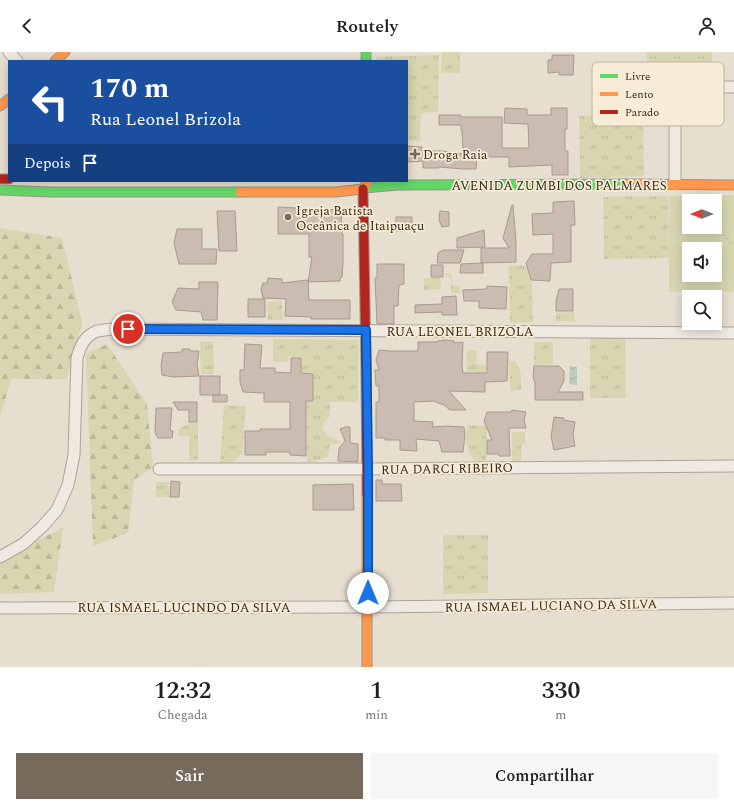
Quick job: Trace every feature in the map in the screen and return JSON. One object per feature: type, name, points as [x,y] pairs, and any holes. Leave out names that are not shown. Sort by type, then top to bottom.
[{"type":"street","points":[[9,52],[16,60]]},
{"type":"street","points":[[56,60],[66,52]]},
{"type":"street","points":[[0,106],[8,100]]},
{"type":"street","points":[[674,126],[675,184]]},
{"type":"street","points":[[349,182],[351,187],[364,186]]},
{"type":"street","name":"AVENIDA ZUMBI DOS PALMARES","points":[[364,186],[734,185]]},
{"type":"street","points":[[0,190],[51,192],[327,192],[364,186]]},
{"type":"street","points":[[364,186],[368,469],[367,667]]},
{"type":"street","name":"RUA LEONEL BRIZOLA","points":[[0,557],[23,544],[42,527],[57,510],[68,485],[74,455],[77,358],[80,347],[86,339],[96,332],[112,329],[734,333]]},
{"type":"street","name":"RUA DARCI RIBEIRO","points":[[159,469],[734,466]]},
{"type":"street","name":"RUA ISMAEL LUCIANO DA SILVA","points":[[368,607],[734,603]]},
{"type":"street","name":"RUA ISMAEL LUCINDO DA SILVA","points":[[0,608],[368,607]]},
{"type":"path","points":[[722,231],[730,243],[734,243]]},
{"type":"green space","points":[[442,52],[460,52],[460,73],[441,73]]},
{"type":"green space","points":[[647,52],[712,52],[712,62],[647,62]]},
{"type":"green space","points":[[439,55],[438,112],[421,113],[420,141],[408,141],[408,60],[376,60],[376,57]]},
{"type":"green space","points":[[579,116],[592,116],[592,126],[643,126],[644,176],[580,178]]},
{"type":"green space","points":[[722,195],[734,195],[734,292],[722,292],[722,290],[682,290],[682,292],[669,292],[669,196],[682,196],[682,234],[722,234]]},
{"type":"green space","points":[[668,196],[669,258],[604,259],[603,197]]},
{"type":"green space","points":[[0,228],[62,238],[82,322],[67,379],[11,379],[0,417]]},
{"type":"green space","points":[[525,265],[532,285],[533,322],[510,323],[509,266]]},
{"type":"green space","points":[[445,273],[451,273],[452,285],[460,285],[460,293],[451,293],[451,280]]},
{"type":"green space","points":[[424,278],[440,278],[441,289],[424,290]]},
{"type":"green space","points":[[282,301],[283,320],[268,320],[267,302]]},
{"type":"green space","points":[[574,312],[575,321],[556,321],[556,313]]},
{"type":"green space","points":[[625,337],[626,398],[590,398],[590,338]]},
{"type":"green space","points":[[273,339],[359,340],[358,402],[330,402],[330,416],[325,421],[322,429],[326,435],[341,442],[340,444],[330,444],[328,457],[314,462],[307,462],[307,402],[313,402],[314,373],[302,373],[302,357],[289,356],[289,362],[273,362]]},
{"type":"green space","points":[[200,342],[213,342],[214,374],[201,374]]},
{"type":"green space","points":[[534,342],[553,342],[553,364],[534,365]]},
{"type":"green space","points":[[107,344],[147,404],[153,467],[134,480],[128,533],[93,546],[86,354]]},
{"type":"green space","points":[[467,350],[477,350],[476,364],[486,365],[486,372],[466,372]]},
{"type":"green space","points":[[509,361],[516,361],[521,375],[521,390],[510,391]]},
{"type":"green space","points":[[224,405],[246,406],[242,453],[230,466],[220,466]]},
{"type":"green space","points":[[190,423],[198,423],[198,460],[189,461],[189,436],[179,436],[179,429]]},
{"type":"green space","points":[[467,425],[487,426],[486,461],[474,461],[466,443]]},
{"type":"green space","points":[[512,432],[525,432],[525,444],[521,445],[521,461],[512,461]]},
{"type":"green space","points":[[156,482],[169,482],[169,497],[156,497]]},
{"type":"green space","points":[[63,528],[54,592],[0,594],[0,558]]},
{"type":"green space","points":[[443,535],[488,535],[488,593],[443,594]]},
{"type":"water","points":[[570,366],[577,367],[577,385],[569,384]]},
{"type":"building","points":[[552,55],[574,55],[573,75],[559,75],[559,72],[548,73],[548,60],[552,60]]},
{"type":"building","points":[[505,108],[527,109],[527,115],[551,115],[551,108],[567,108],[565,151],[568,151],[568,175],[552,175],[552,165],[509,167],[509,157],[477,157],[476,169],[439,167],[423,168],[423,161],[408,162],[408,146],[422,147],[422,151],[442,151],[463,154],[461,125],[439,125],[439,115],[461,115],[461,117],[502,117],[502,148],[529,148],[528,124],[504,123]]},
{"type":"building","points":[[574,201],[575,225],[571,225],[571,262],[551,263],[550,281],[531,280],[526,263],[532,254],[553,254],[553,234],[533,235],[532,214],[553,213],[553,202]]},
{"type":"building","points":[[512,205],[516,243],[516,262],[481,263],[481,248],[509,248],[503,238]]},
{"type":"building","points":[[278,207],[298,208],[298,212],[341,209],[343,264],[342,277],[340,278],[340,281],[308,282],[312,257],[309,257],[309,234],[278,234]]},
{"type":"building","points":[[217,211],[235,211],[237,251],[219,251]]},
{"type":"building","points":[[440,211],[449,212],[449,226],[442,227],[439,220]]},
{"type":"building","points":[[396,217],[412,217],[412,231],[396,231]]},
{"type":"building","points":[[177,229],[202,229],[202,249],[217,249],[216,264],[179,264],[174,243]]},
{"type":"building","points":[[484,230],[485,247],[457,248],[457,238]]},
{"type":"building","points":[[443,250],[464,250],[460,263],[437,263],[438,253]]},
{"type":"building","points":[[483,263],[483,273],[460,273],[461,264]]},
{"type":"building","points":[[377,264],[404,264],[404,284],[399,285],[398,306],[394,306],[394,324],[377,324],[375,278],[377,278]]},
{"type":"building","points":[[431,265],[443,265],[443,277],[431,277]]},
{"type":"building","points":[[268,278],[282,279],[282,283],[308,280],[309,300],[350,300],[350,319],[311,319],[311,317],[285,316],[286,299],[263,298],[261,289],[263,283],[267,283]]},
{"type":"building","points":[[199,282],[218,282],[217,320],[203,320],[201,312],[176,310],[172,302],[178,288],[199,289]]},
{"type":"building","points":[[487,286],[507,287],[506,309],[479,308],[479,301],[464,301],[463,290],[487,289]]},
{"type":"building","points":[[559,289],[573,289],[573,311],[556,311],[556,301]]},
{"type":"building","points":[[456,296],[457,315],[442,315],[442,312],[415,313],[415,305],[442,304],[442,297]]},
{"type":"building","points":[[248,299],[265,299],[265,317],[248,317]]},
{"type":"building","points":[[445,340],[454,341],[454,343],[463,342],[463,373],[487,373],[487,352],[508,352],[507,381],[485,382],[485,392],[449,391],[466,410],[450,410],[444,405],[433,401],[414,402],[414,421],[433,422],[432,427],[464,427],[465,435],[463,452],[442,452],[439,441],[416,439],[417,451],[400,450],[400,440],[385,440],[385,438],[376,438],[376,402],[379,402],[379,386],[376,386],[375,370],[379,370],[376,360],[379,350],[418,351],[418,342],[437,342]]},
{"type":"building","points":[[245,344],[262,345],[260,368],[275,368],[275,372],[291,373],[291,358],[301,358],[301,373],[313,374],[313,401],[306,401],[306,456],[290,455],[290,452],[266,452],[266,455],[245,455],[245,431],[260,431],[260,429],[290,429],[290,402],[264,402],[264,393],[243,392],[240,382],[240,370],[244,370]]},
{"type":"building","points":[[182,349],[199,351],[197,365],[199,376],[174,377],[162,375],[161,365],[163,353],[182,352]]},
{"type":"building","points":[[534,366],[559,366],[564,371],[564,381],[558,392],[583,392],[583,400],[535,400],[535,383],[533,377]]},
{"type":"building","points":[[200,376],[220,376],[220,395],[200,395]]},
{"type":"building","points":[[213,395],[227,395],[227,402],[213,402]]},
{"type":"building","points":[[173,402],[197,402],[197,422],[189,422],[189,410],[178,410]]},
{"type":"building","points":[[156,408],[172,408],[170,430],[173,431],[172,438],[158,438],[155,433]]},
{"type":"building","points":[[512,410],[526,412],[524,420],[526,428],[509,428],[510,456],[487,454],[487,440],[492,440],[484,421],[487,412],[511,412]]},
{"type":"building","points":[[554,417],[564,418],[564,420],[575,422],[573,435],[575,446],[554,450],[551,437]]},
{"type":"building","points":[[350,427],[350,443],[358,444],[358,462],[338,461],[339,448],[345,441],[340,429]]},
{"type":"building","points":[[376,480],[382,480],[382,484],[401,484],[402,501],[376,501]]},
{"type":"building","points":[[171,481],[180,482],[179,497],[170,497]]},
{"type":"building","points":[[353,484],[354,510],[313,510],[313,485]]},
{"type":"traffic: fast","points":[[366,52],[366,60]]},
{"type":"traffic: fast","points":[[364,188],[398,185],[626,184]]},
{"type":"traffic: fast","points":[[0,190],[51,192],[240,192]]},
{"type":"traffic: slow","points":[[56,60],[65,52]]},
{"type":"traffic: slow","points":[[0,106],[8,100]]},
{"type":"traffic: slow","points":[[240,192],[336,192],[362,189],[365,187],[367,182]]},
{"type":"traffic: slow","points":[[626,184],[734,185]]},
{"type":"traffic: slow","points":[[367,494],[367,667]]},
{"type":"traffic: jam","points":[[0,179],[8,179]]},
{"type":"traffic: jam","points":[[363,189],[367,494]]},
{"type":"place","name":"Droga Raia","points":[[415,154]]},
{"type":"place","name":"Igreja Batista Oceânica de Itaipuaçu","points":[[288,217]]},
{"type":"route","points":[[128,329],[366,330],[368,593]]}]
